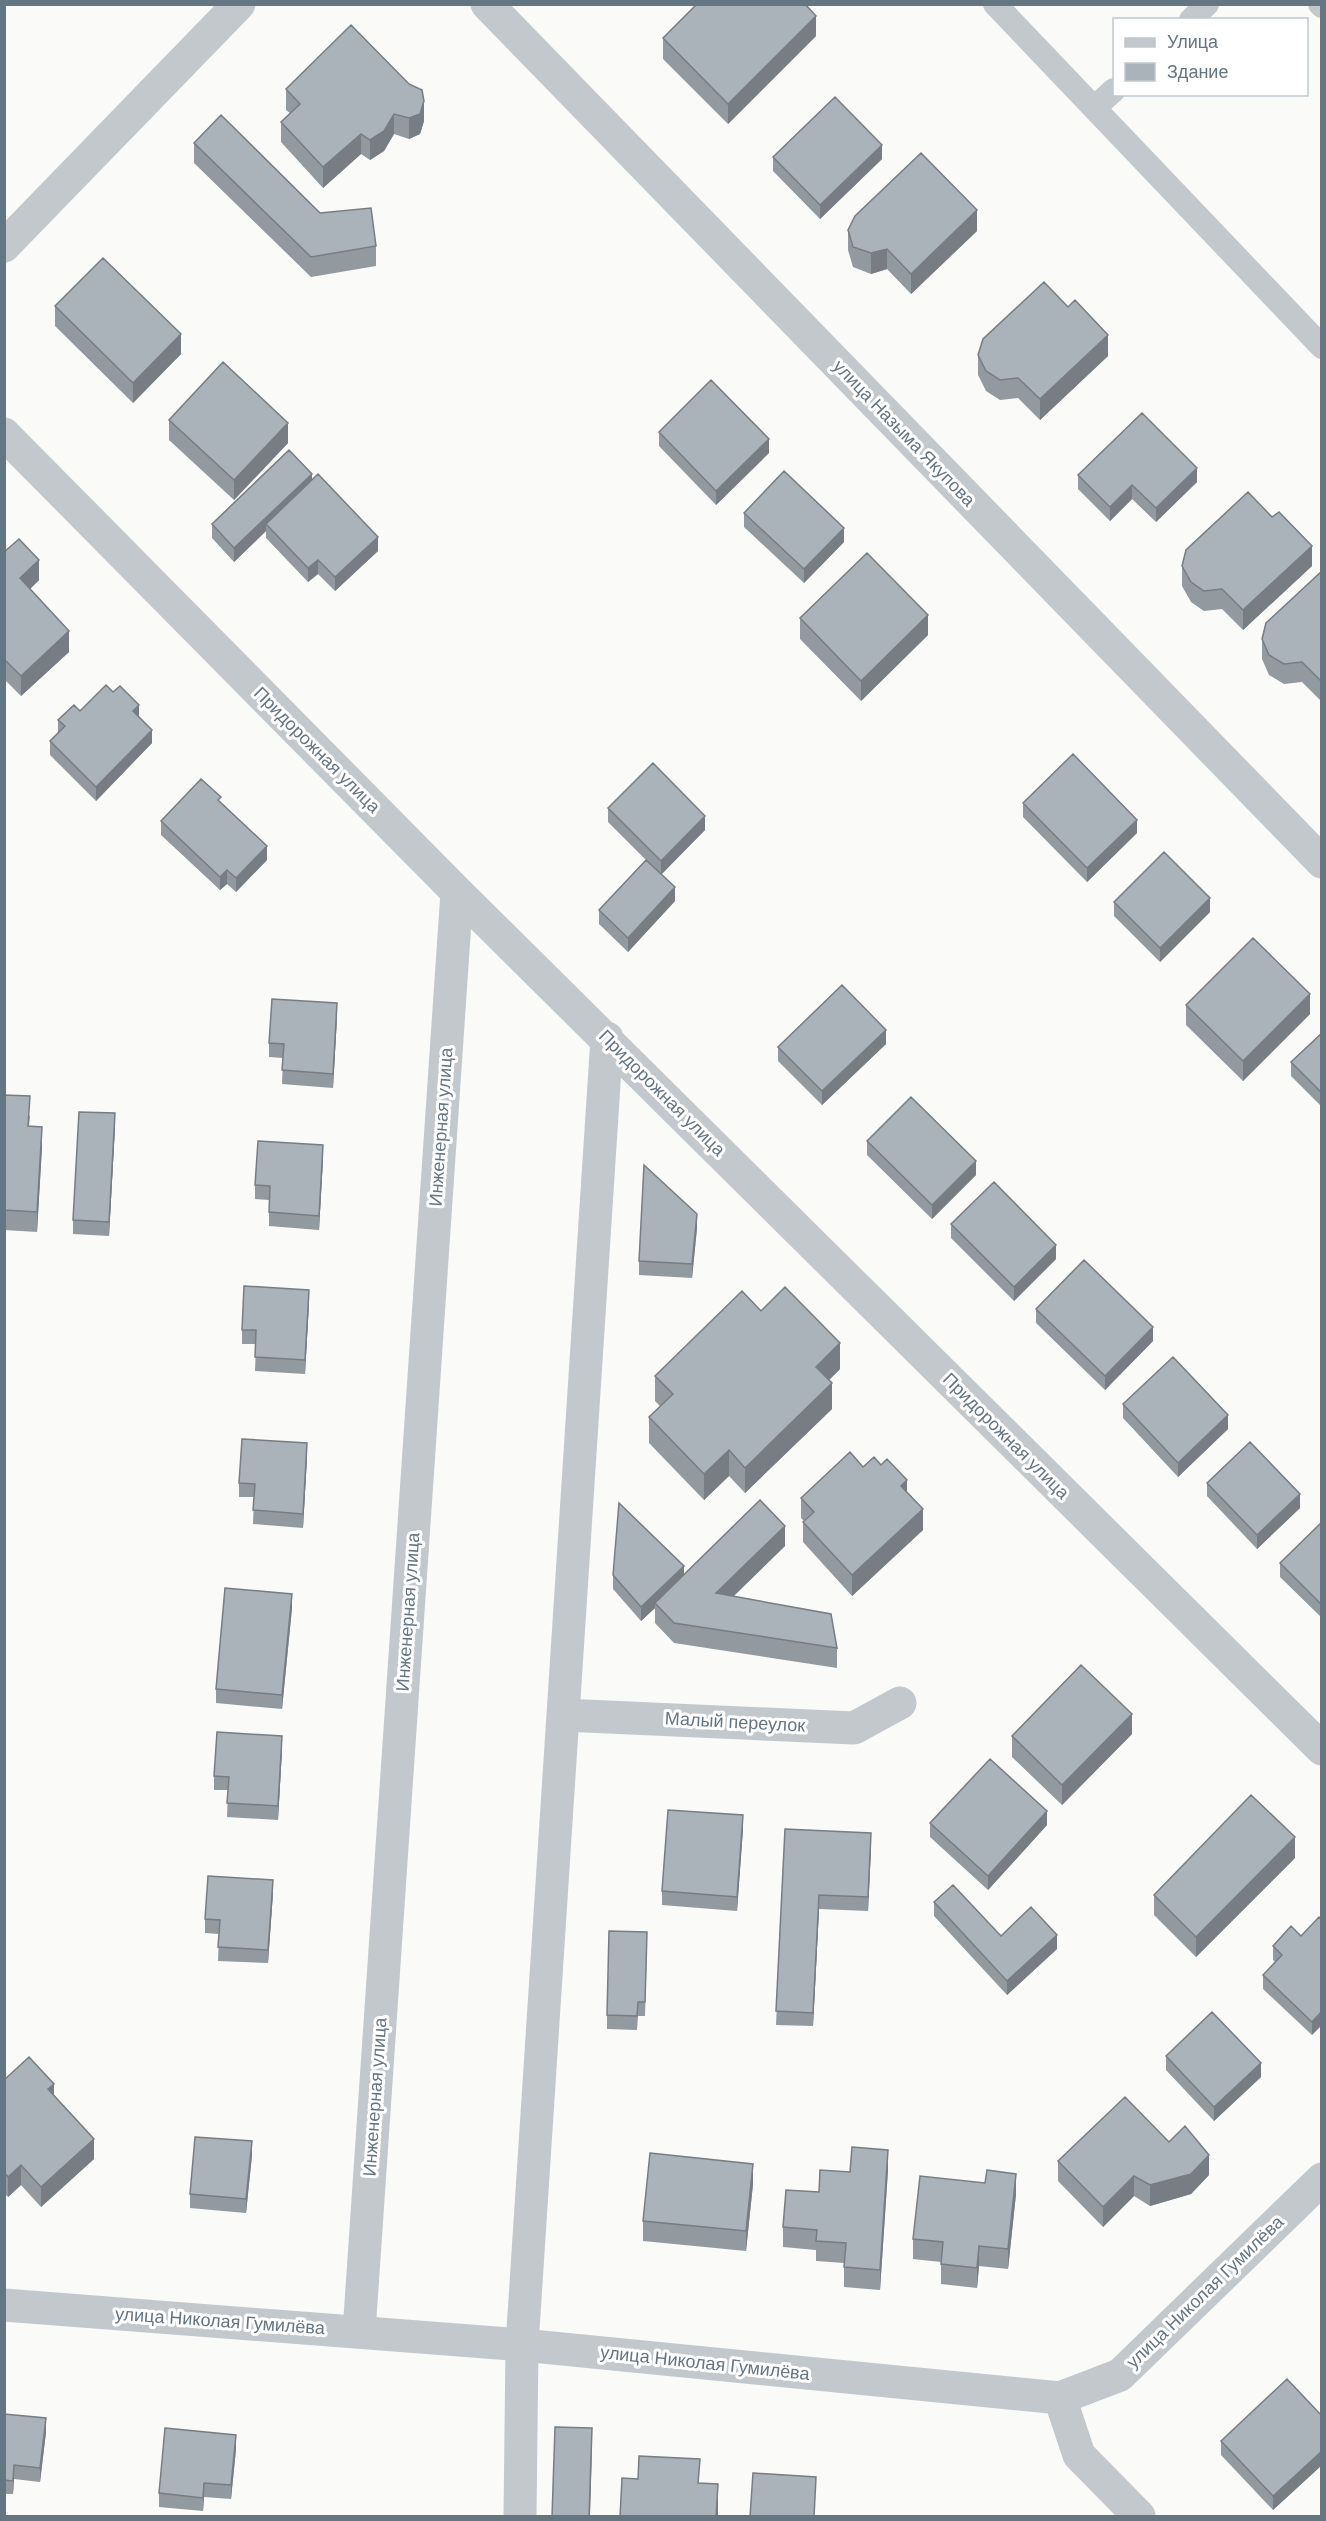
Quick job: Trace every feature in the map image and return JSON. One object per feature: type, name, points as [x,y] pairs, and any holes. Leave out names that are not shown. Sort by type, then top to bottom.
[{"type":"street","points":[[4,246],[239,4]]},
{"type":"street","name":"улица Назыма Якупова","points":[[487,4],[510,16],[1322,862]]},
{"type":"street","name":"Придорожная улица","points":[[4,434],[457,892],[607,1038],[1322,1749]]},
{"type":"street","name":"Инженерная улица","points":[[359,2332],[457,892]]},
{"type":"street","points":[[520,2517],[522,2344],[607,1038]]},
{"type":"street","name":"Малый переулок","points":[[563,1715],[854,1728],[900,1703]]},
{"type":"street","name":"улица Николая Гумилёва","points":[[4,2305],[522,2344],[1060,2398],[1120,2375],[1322,2179]]},
{"type":"street","points":[[1060,2398],[1079,2455],[1139,2517]]},
{"type":"lane","points":[[995,4],[1322,347]]},
{"type":"lane","points":[[1193,18],[1207,4]]},
{"type":"lane","points":[[1095,108],[1113,91]]},
{"type":"building","points":[[697,4],[805,4],[816,16],[728,104],[663,38]]},
{"type":"building","points":[[351,25],[409,84],[422,90],[424,101],[420,114],[409,118],[394,114],[384,131],[370,140],[361,134],[323,167],[281,122],[300,104],[286,89]]},
{"type":"building","points":[[835,97],[882,145],[820,205],[773,157]]},
{"type":"building","points":[[221,115],[320,213],[371,208],[376,246],[311,257],[194,143]]},
{"type":"building","points":[[921,153],[977,210],[911,274],[887,249],[871,253],[853,247],[848,230],[855,216]]},
{"type":"building","points":[[103,258],[181,334],[133,383],[55,306]]},
{"type":"building","points":[[1044,282],[1068,307],[1075,300],[1108,335],[1040,399],[1018,378],[1000,380],[986,371],[978,355],[983,339]]},
{"type":"building","points":[[223,362],[288,423],[234,480],[169,420]]},
{"type":"building","points":[[711,380],[769,439],[716,491],[659,432]]},
{"type":"building","points":[[1142,413],[1197,468],[1156,508],[1132,485],[1110,507],[1078,475]]},
{"type":"building","points":[[289,450],[312,474],[234,548],[212,524]]},
{"type":"building","points":[[784,471],[844,528],[804,569],[744,513]]},
{"type":"building","points":[[318,474],[378,537],[335,577],[318,560],[308,568],[266,524]]},
{"type":"building","points":[[1248,492],[1272,517],[1279,512],[1312,546],[1243,610],[1222,589],[1204,591],[1191,582],[1182,566],[1186,550]]},
{"type":"building","points":[[19,539],[39,560],[20,578],[69,631],[21,676],[4,659],[4,552]]},
{"type":"building","points":[[867,553],[928,615],[861,681],[800,618]]},
{"type":"building","points":[[1322,571],[1322,682],[1302,662],[1284,664],[1269,655],[1262,639],[1266,623]]},
{"type":"building","points":[[106,685],[113,692],[120,686],[139,705],[133,711],[152,730],[96,787],[50,741],[65,726],[58,720],[74,705],[80,711]]},
{"type":"building","points":[[1073,754],[1137,820],[1087,868],[1023,803]]},
{"type":"building","points":[[653,763],[705,816],[661,861],[608,808]]},
{"type":"building","points":[[201,779],[221,797],[218,800],[267,846],[236,878],[227,870],[220,877],[161,821]]},
{"type":"building","points":[[1164,852],[1210,898],[1160,948],[1114,902]]},
{"type":"building","points":[[646,860],[675,887],[628,938],[599,910]]},
{"type":"building","points":[[1253,938],[1310,994],[1243,1061],[1186,1005]]},
{"type":"building","points":[[842,985],[886,1030],[822,1091],[778,1047]]},
{"type":"building","points":[[272,999],[337,1003],[333,1074],[282,1070],[284,1044],[269,1043]]},
{"type":"building","points":[[1322,1033],[1322,1093],[1291,1062]]},
{"type":"building","points":[[4,1095],[30,1096],[28,1126],[42,1127],[37,1212],[4,1210]]},
{"type":"building","points":[[911,1097],[976,1161],[932,1205],[867,1141]]},
{"type":"building","points":[[79,1112],[115,1113],[109,1222],[73,1220]]},
{"type":"building","points":[[258,1141],[323,1145],[319,1216],[269,1212],[270,1186],[255,1185]]},
{"type":"building","points":[[644,1165],[697,1214],[692,1264],[639,1261]]},
{"type":"building","points":[[994,1182],[1056,1245],[1014,1287],[951,1224]]},
{"type":"building","points":[[1084,1260],[1153,1327],[1105,1376],[1036,1309]]},
{"type":"building","points":[[244,1286],[309,1290],[305,1360],[255,1357],[256,1330],[242,1330]]},
{"type":"building","points":[[785,1287],[840,1343],[816,1367],[832,1383],[745,1468],[729,1450],[704,1474],[649,1417],[673,1394],[655,1376],[742,1291],[761,1311]]},
{"type":"building","points":[[1173,1357],[1228,1415],[1178,1463],[1123,1404]]},
{"type":"building","points":[[242,1439],[307,1443],[303,1514],[253,1510],[255,1484],[239,1483]]},
{"type":"building","points":[[1250,1442],[1300,1494],[1257,1535],[1207,1483]]},
{"type":"building","points":[[850,1452],[863,1467],[874,1457],[881,1465],[887,1459],[907,1480],[901,1486],[923,1509],[852,1575],[803,1522],[814,1512],[801,1498]]},
{"type":"building","points":[[760,1500],[785,1526],[716,1593],[831,1614],[837,1648],[674,1623],[655,1603]]},
{"type":"building","points":[[619,1503],[684,1566],[641,1607],[613,1575]]},
{"type":"building","points":[[1322,1522],[1322,1605],[1280,1563]]},
{"type":"building","points":[[225,1588],[292,1594],[282,1695],[216,1689]]},
{"type":"building","points":[[1081,1665],[1132,1714],[1062,1785],[1012,1736]]},
{"type":"building","points":[[217,1732],[282,1736],[278,1806],[227,1803],[229,1777],[214,1776]]},
{"type":"building","points":[[990,1759],[1047,1811],[988,1876],[930,1823]]},
{"type":"building","points":[[1251,1795],[1295,1837],[1196,1937],[1154,1895]]},
{"type":"building","points":[[668,1810],[743,1815],[737,1897],[662,1891]]},
{"type":"building","points":[[785,1829],[871,1833],[868,1897],[819,1895],[813,2013],[776,2011]]},
{"type":"building","points":[[208,1876],[273,1880],[268,1950],[218,1947],[220,1920],[205,1919]]},
{"type":"building","points":[[953,1885],[1001,1936],[1031,1907],[1057,1935],[1007,1981],[934,1902]]},
{"type":"building","points":[[1319,1917],[1322,1920],[1322,2011],[1312,2022],[1263,1975],[1282,1955],[1273,1946],[1291,1926],[1301,1936]]},
{"type":"building","points":[[609,1931],[647,1932],[645,2002],[638,2002],[637,2016],[607,2015]]},
{"type":"building","points":[[1212,2012],[1261,2063],[1214,2107],[1166,2056]]},
{"type":"building","points":[[29,2057],[54,2084],[48,2089],[94,2139],[41,2187],[21,2165],[8,2177],[4,2172],[4,2080]]},
{"type":"building","points":[[1125,2097],[1169,2142],[1185,2126],[1209,2155],[1191,2174],[1150,2185],[1134,2176],[1103,2207],[1058,2161]]},
{"type":"building","points":[[195,2137],[252,2141],[246,2199],[190,2194]]},
{"type":"building","points":[[852,2147],[888,2150],[880,2270],[844,2267],[846,2243],[816,2241],[817,2230],[783,2227],[786,2190],[819,2192],[820,2170],[850,2172]]},
{"type":"building","points":[[650,2153],[753,2164],[746,2231],[643,2221]]},
{"type":"building","points":[[987,2170],[1016,2174],[1008,2249],[979,2246],[977,2268],[941,2264],[943,2242],[913,2239],[920,2176],[985,2183]]},
{"type":"building","points":[[1287,2379],[1322,2416],[1322,2451],[1273,2496],[1221,2441]]},
{"type":"building","points":[[4,2414],[46,2418],[40,2468],[14,2465],[13,2481],[4,2480]]},
{"type":"building","points":[[555,2427],[592,2428],[589,2517],[552,2517]]},
{"type":"building","points":[[165,2428],[236,2435],[231,2485],[204,2483],[203,2498],[159,2493]]},
{"type":"building","points":[[639,2456],[700,2459],[698,2483],[718,2484],[716,2517],[620,2517],[622,2478],[638,2479]]},
{"type":"building","points":[[753,2473],[816,2477],[814,2517],[750,2517]]}]
